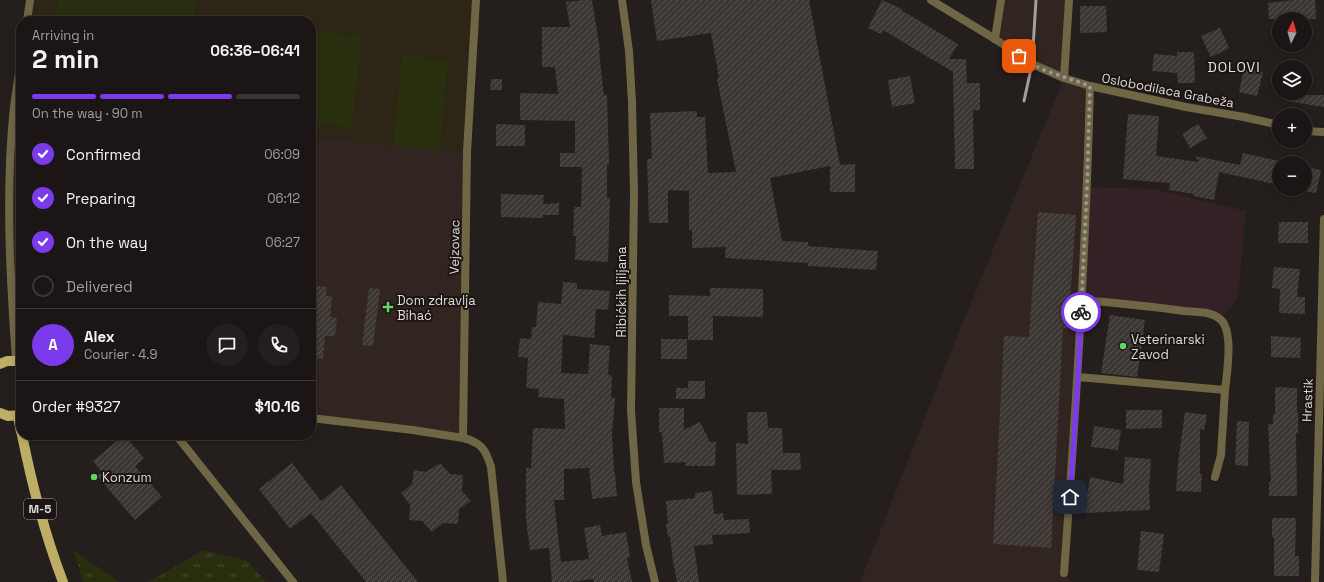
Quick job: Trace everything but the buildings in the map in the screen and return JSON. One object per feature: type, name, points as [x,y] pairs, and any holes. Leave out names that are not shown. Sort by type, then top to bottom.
[{"type":"main road","points":[[0,364],[7,360],[16,360]]},
{"type":"main road","points":[[0,413],[8,416],[16,415]]},
{"type":"main road","name":"M-5","points":[[23,440],[39,505],[55,561],[63,582]]},
{"type":"street","points":[[28,16],[30,0]]},
{"type":"street","name":"Vejzovac","points":[[463,438],[467,152],[476,0]]},
{"type":"street","name":"Ribićkih ljiljana","points":[[622,0],[629,51],[632,109],[634,193],[632,417],[636,482],[646,545],[655,582]]},
{"type":"street","name":"Oslobodilaca Grabeža","points":[[931,0],[1032,64],[1064,78],[1090,86],[1186,107],[1272,123]]},
{"type":"street","points":[[995,40],[1001,0]]},
{"type":"street","points":[[1064,78],[1070,0]]},
{"type":"street","points":[[1064,573],[1078,378],[1090,86]]},
{"type":"street","points":[[16,94],[9,204],[11,298],[16,337]]},
{"type":"street","points":[[1312,131],[1324,132]]},
{"type":"street","name":"Hrastik","points":[[1315,582],[1324,219]]},
{"type":"street","points":[[1081,300],[1173,309],[1208,314],[1220,319],[1226,330],[1228,341],[1228,359],[1221,455],[1215,477]]},
{"type":"street","points":[[1078,378],[1225,390]]},
{"type":"street","points":[[316,419],[413,430],[474,440],[488,457],[491,467],[503,582]]},
{"type":"street","points":[[180,440],[293,582]]},
{"type":"shaded area","points":[[30,0],[476,0],[467,152],[316,137],[316,16],[28,16]]},
{"type":"shaded area","points":[[1001,0],[1069,0],[1064,78],[995,39]]},
{"type":"shaded area","points":[[1064,78],[1090,86],[1064,573],[1071,582],[860,582],[953,346]]},
{"type":"shaded area","points":[[14,108],[16,108],[16,306],[11,298]]},
{"type":"shaded area","name":"Dom zdravlja Bihać","points":[[316,137],[467,152],[463,438],[316,419]]},
{"type":"shaded area","points":[[1087,187],[1154,189],[1246,211],[1238,298],[1220,319],[1208,314],[1081,300]]},
{"type":"green space","points":[[58,0],[196,0],[194,16],[56,16]]},
{"type":"green space","points":[[316,31],[362,36],[352,128],[316,124]]},
{"type":"green space","points":[[402,55],[448,60],[440,151],[393,146]]},
{"type":"green space","points":[[204,550],[248,561],[266,582],[148,582]]},
{"type":"green space","points":[[74,551],[120,582],[83,582]]},
{"type":"railway","points":[[1024,101],[1032,64],[1036,0]]},
{"type":"way so far","points":[[1019,56],[1041,69],[1090,86],[1081,312]]},
{"type":"place","name":"Dom zdravlja Bihać","points":[[388,307]]},
{"type":"place","name":"Veterinarski Zavod","points":[[1123,346]]},
{"type":"place","name":"Konzum","points":[[94,477]]},
{"type":"district","name":"DOLOVI","points":[[1234,67]]},
{"type":"route","points":[[1070,497],[1081,312]]}]
